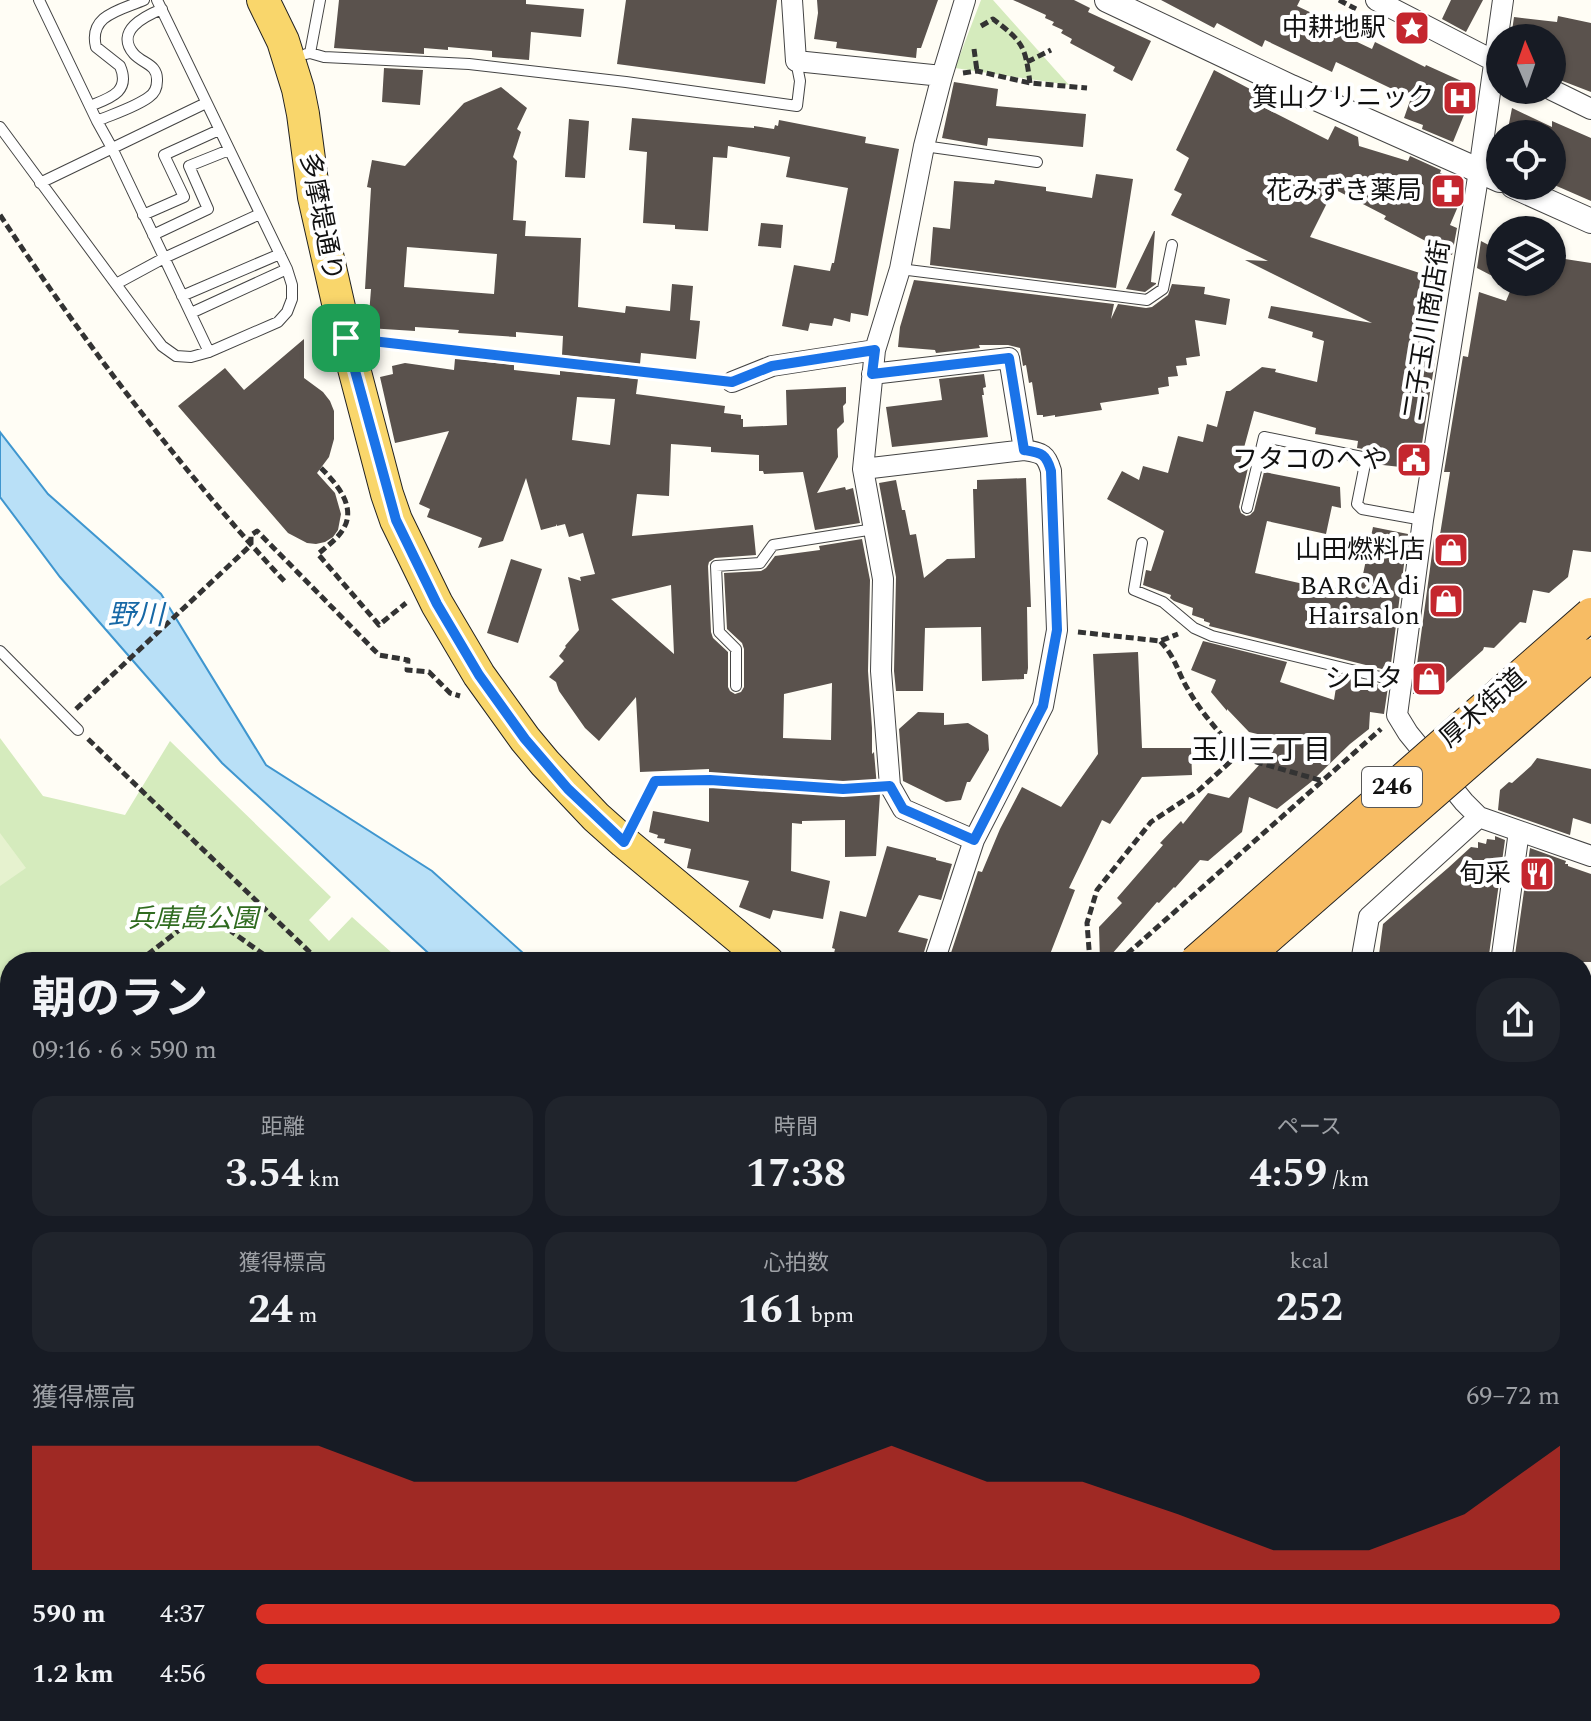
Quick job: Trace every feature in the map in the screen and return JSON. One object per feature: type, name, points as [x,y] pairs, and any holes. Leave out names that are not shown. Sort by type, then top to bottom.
[{"type":"highway","name":"厚木街道","points":[[1206,952],[1591,614]]},
{"type":"highway","name":"厚木街道","points":[[1251,952],[1591,655]]},
{"type":"main road","name":"多摩堤通り","points":[[263,0],[300,56],[303,114],[314,197],[346,338],[396,520],[437,604],[479,675],[525,739],[568,789],[624,842],[756,952]]},
{"type":"street","points":[[792,0],[796,61],[942,76]]},
{"type":"street","points":[[965,0],[924,146],[900,269],[875,350],[863,469],[883,579],[881,671],[890,786],[903,809],[974,840]]},
{"type":"street","points":[[1107,0],[1291,87],[1486,173]]},
{"type":"street","points":[[1376,0],[1486,57]]},
{"type":"street","name":"二子玉川商店街","points":[[1501,24],[1503,0]]},
{"type":"street","points":[[1566,97],[1591,109]]},
{"type":"street","name":"二子玉川商店街","points":[[1397,715],[1423,520],[1486,196]]},
{"type":"street","points":[[1544,200],[1591,221]]},
{"type":"street","points":[[732,382],[772,366],[875,350]]},
{"type":"street","points":[[872,374],[1009,358],[1024,450]]},
{"type":"street","points":[[863,469],[1024,450],[1040,453],[1049,461],[1051,471],[1057,630],[1043,706],[974,840],[937,952]]},
{"type":"street","points":[[1397,715],[1408,733],[1479,817],[1591,856]]},
{"type":"street","points":[[1363,952],[1369,917],[1479,817]]},
{"type":"street","points":[[1502,952],[1519,831]]},
{"type":"lane","points":[[39,0],[209,352]]},
{"type":"lane","points":[[90,106],[117,93],[123,81],[120,66],[96,47],[96,27],[107,16],[144,0]]},
{"type":"lane","points":[[320,0],[300,56],[469,64],[797,106],[800,81],[796,61]]},
{"type":"lane","points":[[0,127],[169,353],[184,357],[209,352],[278,322],[287,312],[292,299],[287,269],[159,4],[136,22],[129,34],[135,55],[156,71],[155,92],[147,99],[97,121]]},
{"type":"lane","points":[[40,183],[206,103]]},
{"type":"lane","points":[[143,215],[184,197],[164,155],[219,130]]},
{"type":"lane","points":[[924,146],[1037,162]]},
{"type":"lane","points":[[153,235],[208,209],[189,166],[229,150]]},
{"type":"lane","points":[[116,284],[260,214]]},
{"type":"lane","points":[[900,269],[1147,300],[1163,289],[1172,245]]},
{"type":"lane","points":[[182,296],[280,254]]},
{"type":"lane","points":[[191,313],[287,269]]},
{"type":"lane","points":[[346,338],[732,382]]},
{"type":"lane","points":[[1247,508],[1264,437],[1362,457],[1365,464],[1357,504],[1362,509],[1423,520]]},
{"type":"lane","points":[[736,686],[736,649],[719,632],[716,566],[760,563],[773,545],[874,529]]},
{"type":"lane","points":[[1142,543],[1134,590],[1163,602],[1194,628],[1212,636],[1401,682]]},
{"type":"lane","points":[[0,651],[78,730]]},
{"type":"path","points":[[974,30],[993,19],[1020,39],[1030,83]]},
{"type":"path","points":[[974,39],[977,71]]},
{"type":"path","points":[[1027,62],[1051,50]]},
{"type":"path","points":[[942,76],[977,71],[1030,83],[1087,88]]},
{"type":"path","points":[[0,215],[110,371],[197,482],[287,584]]},
{"type":"path","points":[[321,468],[339,485],[348,507],[345,527],[318,554],[379,625],[410,600]]},
{"type":"path","points":[[65,719],[251,545],[251,535],[257,531],[379,655],[408,660],[407,670],[429,672],[450,693],[463,697],[468,694]]},
{"type":"path","points":[[1057,630],[1160,641],[1194,628]]},
{"type":"path","points":[[1089,952],[1087,923],[1097,890],[1151,822],[1198,791],[1230,762],[1232,755],[1233,748],[1187,689],[1171,653],[1160,641]]},
{"type":"path","points":[[1129,952],[1397,715]]},
{"type":"path","points":[[78,730],[310,952]]},
{"type":"path","points":[[1232,755],[1323,781]]},
{"type":"path","points":[[624,842],[655,781],[710,780],[843,789],[890,786]]},
{"type":"path","points":[[151,952],[196,917],[228,929],[260,952]]},
{"type":"green space","points":[[981,0],[993,0],[1069,85],[955,68]]},
{"type":"green space","name":"兵庫島公園","points":[[0,738],[43,796],[125,815],[170,741],[331,897],[309,920],[329,941],[352,917],[391,952],[0,952]]},
{"type":"green space","points":[[0,833],[26,868],[0,886]]},
{"type":"water","name":"野川","points":[[0,432],[48,494],[161,594],[266,765],[432,871],[522,952],[427,952],[222,763],[60,577],[0,497]]},
{"type":"building","points":[[339,0],[526,0],[526,4],[584,9],[581,37],[531,32],[529,60],[492,57],[492,51],[448,47],[448,50],[424,48],[424,54],[334,48]]},
{"type":"building","points":[[626,0],[777,0],[765,84],[617,64]]},
{"type":"building","points":[[817,0],[938,0],[921,48],[917,48],[916,58],[836,48],[837,42],[814,39]]},
{"type":"building","points":[[1013,0],[1074,0],[1090,8],[1088,12],[1151,41],[1132,81],[1113,71],[1115,67],[1070,43],[1072,39],[1052,25],[1054,22],[1045,18],[1046,15]]},
{"type":"building","points":[[1161,0],[1300,0],[1297,6],[1316,15],[1313,21],[1372,49],[1375,42],[1468,84],[1466,110],[1453,142],[1404,118],[1411,98],[1336,62],[1332,72],[1265,40],[1262,47],[1217,23],[1214,28]]},
{"type":"building","points":[[1451,0],[1483,0],[1466,32],[1442,19]]},
{"type":"building","points":[[1558,16],[1591,23],[1591,92],[1566,82],[1566,24],[1513,24],[1514,17],[1557,22]]},
{"type":"building","points":[[384,68],[423,70],[420,105],[382,102]]},
{"type":"building","points":[[1214,70],[1267,98],[1263,107],[1328,140],[1335,126],[1358,137],[1359,146],[1408,161],[1410,156],[1463,183],[1450,225],[1457,228],[1452,255],[1334,189],[1310,237],[1444,281],[1424,345],[1437,348],[1418,469],[1374,464],[1376,451],[1357,448],[1358,441],[1315,434],[1316,428],[1254,411],[1239,466],[1248,468],[1239,507],[1246,516],[1254,511],[1264,472],[1340,487],[1341,508],[1332,506],[1326,534],[1267,521],[1255,573],[1359,593],[1373,527],[1408,534],[1390,671],[1209,626],[1210,623],[1204,619],[1192,615],[1193,608],[1174,601],[1171,595],[1143,585],[1146,570],[1151,571],[1164,531],[1107,499],[1122,471],[1139,480],[1143,466],[1168,473],[1178,436],[1203,442],[1207,424],[1217,427],[1226,391],[1262,367],[1317,382],[1324,341],[1312,337],[1313,332],[1268,318],[1271,306],[1372,323],[1245,260],[1268,261],[1171,215],[1182,194],[1174,190],[1189,158],[1176,150]]},
{"type":"building","points":[[954,82],[998,89],[996,106],[1086,114],[1083,147],[988,138],[987,146],[942,138]]},
{"type":"building","points":[[501,87],[527,108],[517,129],[521,132],[513,157],[517,161],[513,220],[526,221],[525,236],[581,238],[578,307],[625,313],[626,306],[670,311],[672,284],[693,286],[690,320],[700,321],[696,359],[641,353],[640,364],[562,355],[563,336],[516,332],[516,337],[415,327],[415,331],[368,328],[371,289],[365,289],[371,188],[367,187],[372,160],[405,166],[464,103]],"holes":[[[407,247],[497,254],[494,294],[404,287]]]},
{"type":"building","points":[[1512,108],[1537,120],[1510,120]]},
{"type":"building","points":[[632,118],[774,129],[779,120],[866,137],[865,143],[899,149],[868,316],[851,313],[850,322],[834,318],[832,326],[810,323],[808,331],[782,326],[794,265],[830,271],[834,263],[848,188],[786,177],[790,157],[728,146],[727,158],[713,157],[708,231],[643,223],[647,152],[629,150]]},
{"type":"building","points":[[569,119],[589,121],[585,178],[565,177]]},
{"type":"building","points":[[1566,127],[1591,138],[1591,201],[1566,190]]},
{"type":"building","points":[[1096,174],[1133,179],[1116,288],[930,265],[933,227],[950,229],[954,181],[994,184],[995,180],[1046,187],[1046,191],[1092,198]]},
{"type":"building","points":[[761,223],[783,225],[781,248],[758,246]]},
{"type":"building","points":[[1154,231],[1151,282],[1156,284],[1145,292],[1126,289]]},
{"type":"building","points":[[1481,241],[1486,244],[1486,273],[1477,268]]},
{"type":"building","points":[[1566,259],[1591,263],[1591,552],[1573,550],[1568,577],[1549,593],[1533,590],[1526,623],[1520,622],[1494,648],[1484,647],[1434,694],[1413,694],[1434,539],[1439,541],[1450,472],[1444,472],[1463,356],[1468,357],[1479,292],[1506,301],[1508,296],[1566,296]]},
{"type":"building","points":[[914,280],[1114,304],[1111,319],[1118,304],[1152,307],[1168,295],[1172,284],[1205,287],[1204,294],[1230,299],[1226,325],[1195,320],[1200,356],[1186,358],[1187,365],[1176,366],[1178,376],[1168,377],[1169,386],[1158,388],[1159,394],[1100,403],[1102,410],[1043,417],[1037,415],[1032,382],[1029,383],[1026,365],[1023,366],[1020,348],[979,345],[980,348],[936,353],[935,350],[898,347],[900,327]]},
{"type":"building","points":[[304,339],[304,378],[323,392],[334,411],[334,439],[329,457],[317,473],[335,493],[341,514],[338,530],[333,537],[316,544],[288,533],[178,406],[225,368],[244,390]]},
{"type":"building","points":[[455,359],[514,365],[514,370],[638,379],[636,394],[725,406],[724,413],[741,415],[743,427],[787,425],[786,390],[846,387],[844,422],[837,429],[838,457],[817,493],[853,488],[860,523],[815,530],[803,472],[764,474],[759,471],[759,455],[711,452],[711,447],[671,444],[669,496],[637,494],[632,536],[753,525],[756,555],[715,558],[708,566],[711,632],[728,652],[728,687],[735,694],[744,687],[744,649],[727,629],[724,573],[761,571],[775,556],[820,550],[819,546],[862,539],[870,580],[868,671],[872,754],[874,752],[880,794],[876,856],[845,857],[845,820],[792,823],[791,871],[830,881],[823,919],[773,910],[770,919],[739,907],[749,881],[687,868],[691,849],[664,843],[665,839],[649,832],[653,811],[709,822],[709,769],[640,772],[636,697],[599,741],[585,728],[556,682],[549,677],[564,661],[559,656],[579,630],[568,577],[581,581],[580,577],[595,574],[583,533],[569,537],[565,524],[541,530],[526,478],[503,541],[478,548],[482,538],[427,517],[430,509],[419,504],[449,431],[395,443],[380,377],[393,374],[392,366],[405,363],[454,370]],"holes":[[[577,397],[615,399],[610,445],[572,440]],[[671,585],[674,654],[611,599]],[[832,683],[831,740],[783,738],[784,694]]]},
{"type":"building","points":[[984,374],[986,387],[982,395],[988,437],[892,447],[886,407],[942,400],[939,379]]},
{"type":"building","points":[[1026,478],[1031,607],[1027,607],[1028,668],[1024,679],[982,681],[981,627],[925,628],[923,691],[896,691],[896,577],[879,483],[896,480],[910,535],[916,534],[924,578],[947,559],[975,558],[973,489],[977,489],[977,480]]},
{"type":"building","points":[[511,559],[542,569],[518,643],[487,633]]},
{"type":"building","points":[[1203,641],[1287,662],[1280,682],[1334,700],[1338,675],[1388,687],[1384,714],[1370,712],[1369,729],[1277,809],[1249,797],[1242,832],[1208,861],[1200,860],[1175,888],[1157,902],[1114,952],[1100,952],[1099,927],[1122,903],[1117,898],[1163,845],[1160,843],[1181,821],[1183,824],[1208,793],[1229,798],[1282,740],[1249,732],[1211,692],[1216,680],[1191,670]]},
{"type":"building","points":[[1138,652],[1142,748],[1191,748],[1192,775],[1142,777],[1110,824],[1102,820],[1069,888],[1075,890],[1051,952],[951,952],[978,871],[982,872],[1022,787],[1061,807],[1098,754],[1093,654]]},
{"type":"building","points":[[918,712],[944,713],[944,725],[968,723],[988,735],[989,750],[970,782],[967,782],[961,800],[946,802],[903,781],[899,729]]},
{"type":"building","points":[[1537,758],[1591,769],[1591,824],[1573,818],[1570,835],[1498,810],[1500,790],[1512,783]]},
{"type":"building","points":[[1495,836],[1505,840],[1489,952],[1379,952],[1383,924],[1471,847],[1478,848],[1478,842],[1486,844],[1487,839],[1495,840]]},
{"type":"building","points":[[887,846],[952,864],[941,900],[919,895],[898,932],[928,939],[924,952],[834,952],[832,948],[840,911],[866,917]]},
{"type":"building","points":[[1530,848],[1591,874],[1591,952],[1515,952]]},
{"type":"place","name":"中耕地駅","points":[[1412,28]]},
{"type":"place","name":"箕山クリニック","points":[[1460,98]]},
{"type":"place","name":"花みずき薬局","points":[[1448,191]]},
{"type":"place","name":"フタコのへや","points":[[1414,460]]},
{"type":"place","name":"山田燃料店","points":[[1451,550]]},
{"type":"place","name":"BARCA di Hairsalon","points":[[1446,601]]},
{"type":"place","name":"シロタ","points":[[1429,679]]},
{"type":"place","name":"旬采","points":[[1537,874]]},
{"type":"district","name":"玉川三丁目","points":[[1261,750]]},
{"type":"route","points":[[346,338],[732,382],[772,366],[875,350],[872,374],[1009,358],[1024,450],[1040,453],[1049,461],[1051,471],[1057,630],[1043,706],[974,840],[903,809],[890,786],[843,789],[710,780],[655,781],[624,842],[568,789],[525,739],[479,675],[437,604],[396,520],[387,494],[346,338]]}]
